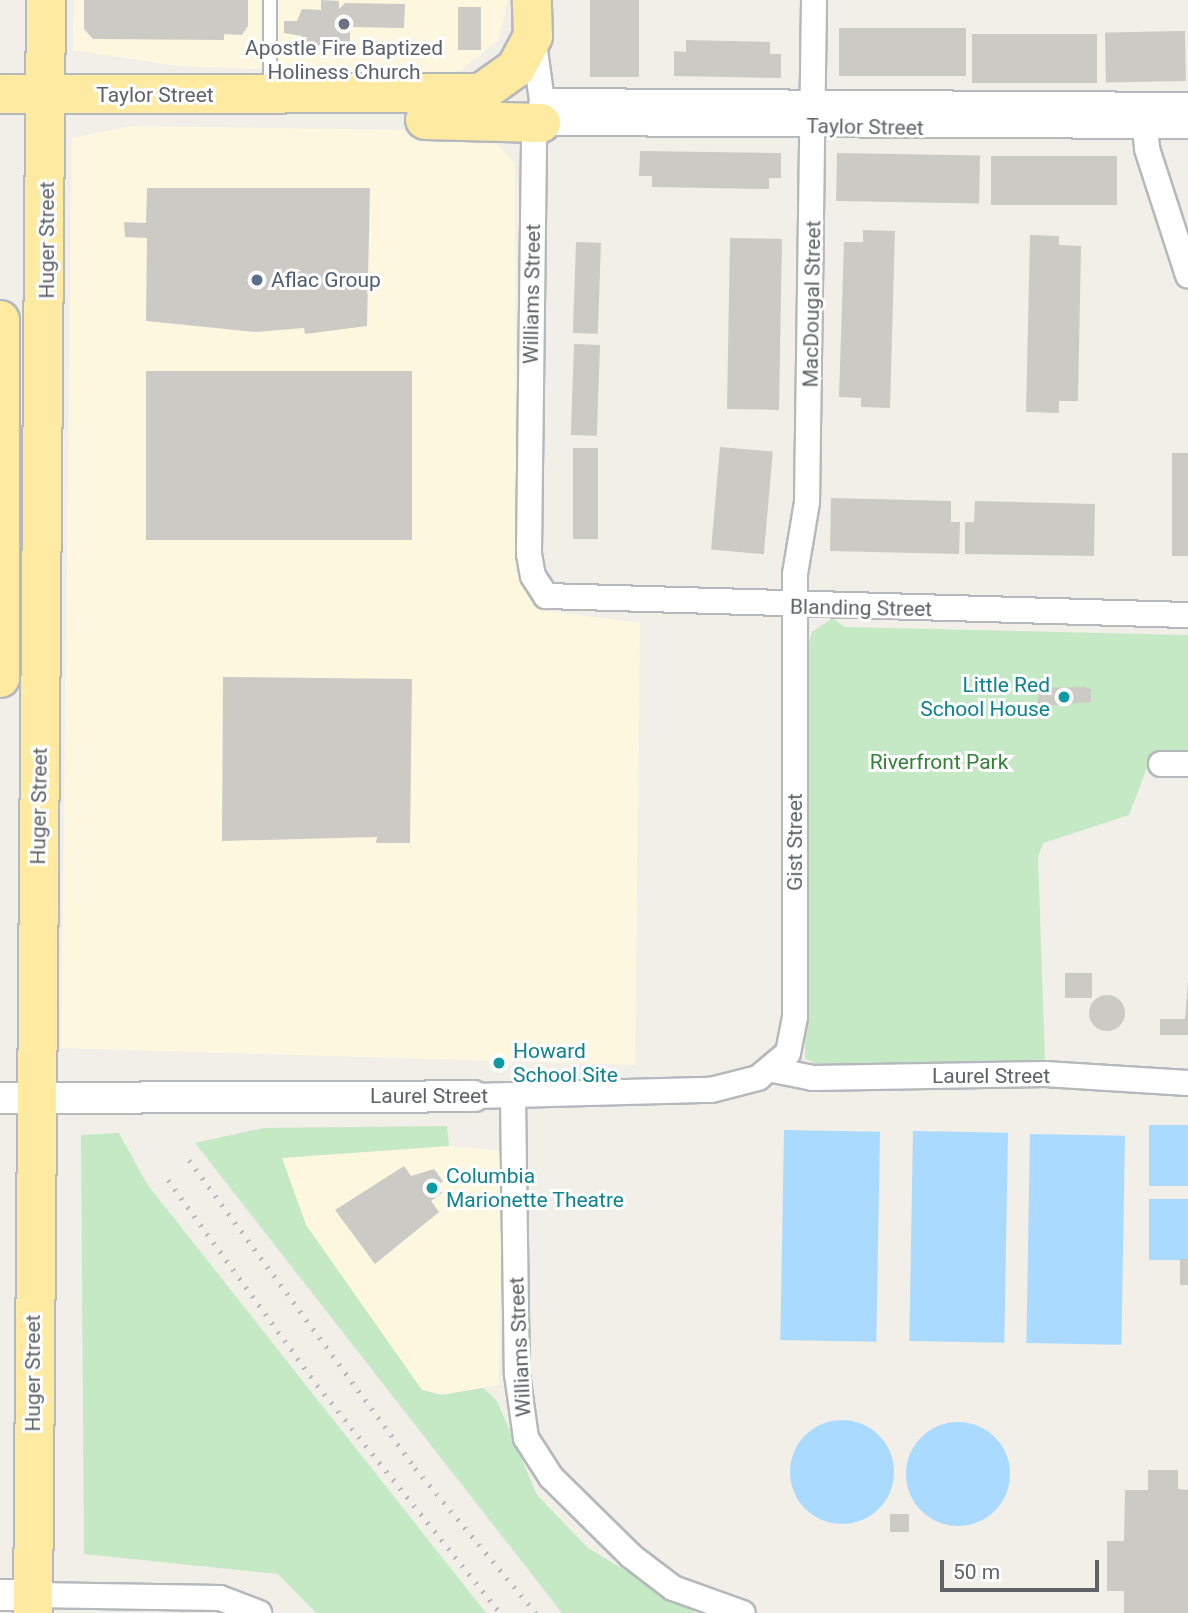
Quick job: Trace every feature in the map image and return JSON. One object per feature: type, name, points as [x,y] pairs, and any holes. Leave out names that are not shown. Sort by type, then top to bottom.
[{"type":"highway","name":"Huger Street","points":[[22,1601],[17,1098],[47,95],[46,0]]},
{"type":"highway","name":"Taylor Street","points":[[0,94],[350,96],[481,93],[503,83],[533,18]]},
{"type":"highway","points":[[350,96],[423,120],[542,112]]},
{"type":"highway","points":[[0,320],[0,678]]},
{"type":"street","name":"MacDougal Street","points":[[795,607],[807,502],[814,0]]},
{"type":"street","name":"Williams Street","points":[[533,18],[542,112],[534,142],[529,554],[538,589]]},
{"type":"street","name":"Taylor Street","points":[[1143,119],[1188,105]]},
{"type":"street","name":"Taylor Street","points":[[542,112],[1143,119],[1188,126]]},
{"type":"street","points":[[1143,119],[1188,275]]},
{"type":"street","name":"Blanding Street","points":[[538,589],[558,600],[1188,615]]},
{"type":"street","name":"Gist Street","points":[[773,1070],[788,1053],[795,1017],[795,607]]},
{"type":"street","points":[[1161,764],[1188,764]]},
{"type":"street","name":"Laurel Street","points":[[17,1098],[513,1097],[710,1090],[773,1070],[813,1078],[1045,1074],[1188,1083]]},
{"type":"street","name":"Williams Street","points":[[513,1097],[517,1374],[526,1438],[551,1477],[631,1556],[673,1588],[743,1613]]},
{"type":"street","points":[[22,1601],[220,1598],[259,1612]]},
{"type":"lane","points":[[270,0],[270,96]]},
{"type":"shaded area","points":[[74,0],[508,0],[498,40],[461,70],[439,75],[178,66],[73,50]]},
{"type":"shaded area","points":[[130,126],[485,131],[515,164],[516,571],[529,596],[548,611],[640,623],[635,1065],[61,1048],[72,138]]},
{"type":"shaded area","points":[[449,1146],[503,1151],[499,1385],[446,1394],[422,1390],[306,1225],[281,1158]]},
{"type":"green space","name":"Riverfront Park","points":[[833,618],[844,627],[1188,635],[1188,756],[1148,765],[1129,815],[1043,843],[1038,857],[1045,1061],[824,1069],[805,1058],[807,649],[812,632]]},
{"type":"green space","points":[[447,1126],[449,1146],[282,1158],[306,1225],[422,1390],[441,1395],[483,1388],[497,1401],[537,1495],[588,1548],[696,1613],[562,1613],[195,1143],[263,1128]]},
{"type":"green space","points":[[119,1133],[147,1184],[486,1613],[316,1613],[278,1574],[84,1554],[81,1135]]},
{"type":"water","points":[[1149,1125],[1188,1125],[1188,1186],[1149,1186]]},
{"type":"water","points":[[784,1130],[880,1132],[876,1342],[780,1340]]},
{"type":"water","points":[[913,1131],[1008,1133],[1004,1343],[909,1341]]},
{"type":"water","points":[[1030,1134],[1125,1136],[1121,1345],[1026,1343]]},
{"type":"water","points":[[1149,1199],[1188,1199],[1188,1260],[1149,1260]]},
{"type":"water","points":[[842,1420],[862,1424],[879,1435],[890,1452],[894,1472],[890,1492],[879,1509],[862,1520],[842,1524],[822,1520],[805,1509],[794,1492],[790,1472],[794,1452],[805,1435],[822,1424]]},
{"type":"water","points":[[958,1422],[978,1426],[995,1437],[1006,1454],[1010,1474],[1006,1494],[995,1511],[978,1522],[958,1526],[938,1522],[921,1511],[910,1494],[906,1474],[910,1454],[921,1437],[938,1426]]},
{"type":"building","points":[[84,0],[248,0],[248,26],[242,35],[224,34],[224,40],[93,39],[84,29]]},
{"type":"building","name":"Apostle Fire Baptized Holiness Church","points":[[321,0],[339,1],[339,9],[345,3],[405,4],[404,28],[350,27],[350,46],[302,45],[302,36],[284,33],[284,21],[297,21],[302,9],[321,10]]},
{"type":"building","points":[[590,0],[639,0],[639,77],[590,77]]},
{"type":"building","points":[[458,7],[481,7],[481,50],[458,50]]},
{"type":"building","points":[[839,28],[966,28],[966,76],[839,76]]},
{"type":"building","points":[[1185,31],[1186,81],[1106,82],[1105,32]]},
{"type":"building","points":[[972,34],[1097,34],[1097,83],[972,83]]},
{"type":"building","points":[[686,40],[770,42],[770,54],[781,54],[781,78],[674,76],[674,51],[686,52]]},
{"type":"building","points":[[640,151],[781,153],[781,178],[769,178],[769,189],[652,187],[652,176],[639,176]]},
{"type":"building","points":[[837,153],[980,155],[979,203],[836,201]]},
{"type":"building","points":[[991,156],[1117,156],[1117,205],[991,205]]},
{"type":"building","name":"Aflac Group","points":[[147,188],[370,188],[367,326],[305,334],[304,328],[255,332],[146,321],[147,238],[125,237],[124,222],[146,223]]},
{"type":"building","points":[[863,230],[895,231],[890,408],[861,407],[861,398],[839,397],[844,242],[863,242]]},
{"type":"building","points":[[1030,235],[1059,236],[1059,245],[1081,246],[1078,401],[1059,401],[1059,413],[1026,412]]},
{"type":"building","points":[[730,238],[782,239],[779,410],[727,409]]},
{"type":"building","points":[[576,242],[601,243],[598,334],[573,333]]},
{"type":"building","points":[[574,344],[600,345],[597,436],[571,435]]},
{"type":"building","points":[[146,371],[412,371],[412,540],[146,540]]},
{"type":"building","points":[[720,447],[773,452],[764,554],[711,550]]},
{"type":"building","points":[[573,448],[598,448],[598,539],[573,539]]},
{"type":"building","points":[[1172,453],[1188,453],[1188,556],[1172,556]]},
{"type":"building","points":[[831,498],[951,501],[951,522],[960,522],[959,554],[830,551]]},
{"type":"building","points":[[975,501],[1095,504],[1094,556],[965,554],[965,522],[974,522]]},
{"type":"building","points":[[223,677],[412,679],[410,843],[376,843],[377,837],[222,841]]},
{"type":"building","name":"Little Red School House","points":[[1041,688],[1091,689],[1091,702],[1042,706],[1037,703]]},
{"type":"building","points":[[1065,973],[1092,973],[1092,998],[1065,998]]},
{"type":"building","points":[[1188,981],[1188,1035],[1160,1035],[1160,1019],[1185,1019]]},
{"type":"building","points":[[1107,995],[1120,1000],[1125,1013],[1120,1026],[1107,1031],[1094,1026],[1089,1013],[1094,1000]]},
{"type":"building","points":[[404,1166],[411,1176],[434,1169],[443,1181],[437,1186],[442,1193],[431,1201],[439,1212],[375,1264],[335,1210]]},
{"type":"building","points":[[1180,1259],[1188,1259],[1188,1285],[1180,1285]]},
{"type":"building","points":[[1148,1470],[1178,1470],[1178,1489],[1188,1490],[1188,1613],[1124,1613],[1124,1591],[1107,1591],[1107,1541],[1124,1541],[1125,1490],[1148,1490]]},
{"type":"building","points":[[890,1514],[909,1514],[909,1532],[890,1532]]},
{"type":"railway","points":[[189,1160],[415,1468],[536,1613]]},
{"type":"railway","points":[[168,1180],[317,1385],[500,1613]]},
{"type":"place","name":"Apostle Fire Baptized Holiness Church","points":[[344,24]]},
{"type":"place","name":"Aflac Group","points":[[257,280]]},
{"type":"place","name":"Little Red School House","points":[[1064,697]]},
{"type":"place","name":"Howard School Site","points":[[499,1063]]},
{"type":"place","name":"Columbia Marionette Theatre","points":[[432,1188]]}]
